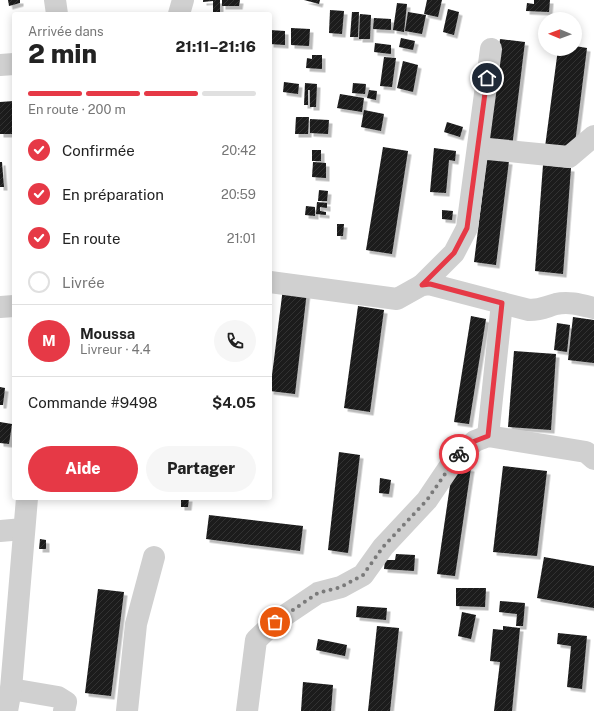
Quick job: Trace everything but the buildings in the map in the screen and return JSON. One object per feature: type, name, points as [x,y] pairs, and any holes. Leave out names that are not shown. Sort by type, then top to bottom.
[{"type":"street","points":[[55,0],[57,12]]},
{"type":"street","points":[[180,12],[184,0]]},
{"type":"street","points":[[272,282],[397,299],[422,285],[454,253],[467,228],[491,49]]},
{"type":"street","points":[[0,65],[12,64]]},
{"type":"street","points":[[478,148],[569,157],[594,136]]},
{"type":"street","points":[[422,285],[430,284],[529,310],[541,310],[556,304],[572,302],[594,308]]},
{"type":"street","points":[[488,436],[502,303]]},
{"type":"street","points":[[0,307],[12,306]]},
{"type":"street","points":[[247,711],[256,640],[275,622],[318,593],[341,587],[363,575],[383,547],[427,500],[456,457],[475,441],[488,436],[586,452],[594,459]]},
{"type":"street","points":[[7,711],[27,500]]},
{"type":"street","points":[[0,531],[24,529]]},
{"type":"street","points":[[127,711],[136,624],[154,558]]},
{"type":"street","points":[[10,689],[58,697],[66,702],[64,711]]},
{"type":"way so far","points":[[275,622],[318,593],[341,587],[363,575],[383,547],[427,500],[459,454]]},
{"type":"route","points":[[459,454],[475,441],[488,436],[502,303],[430,284],[422,285],[454,253],[462,242],[467,228],[487,78]]}]
